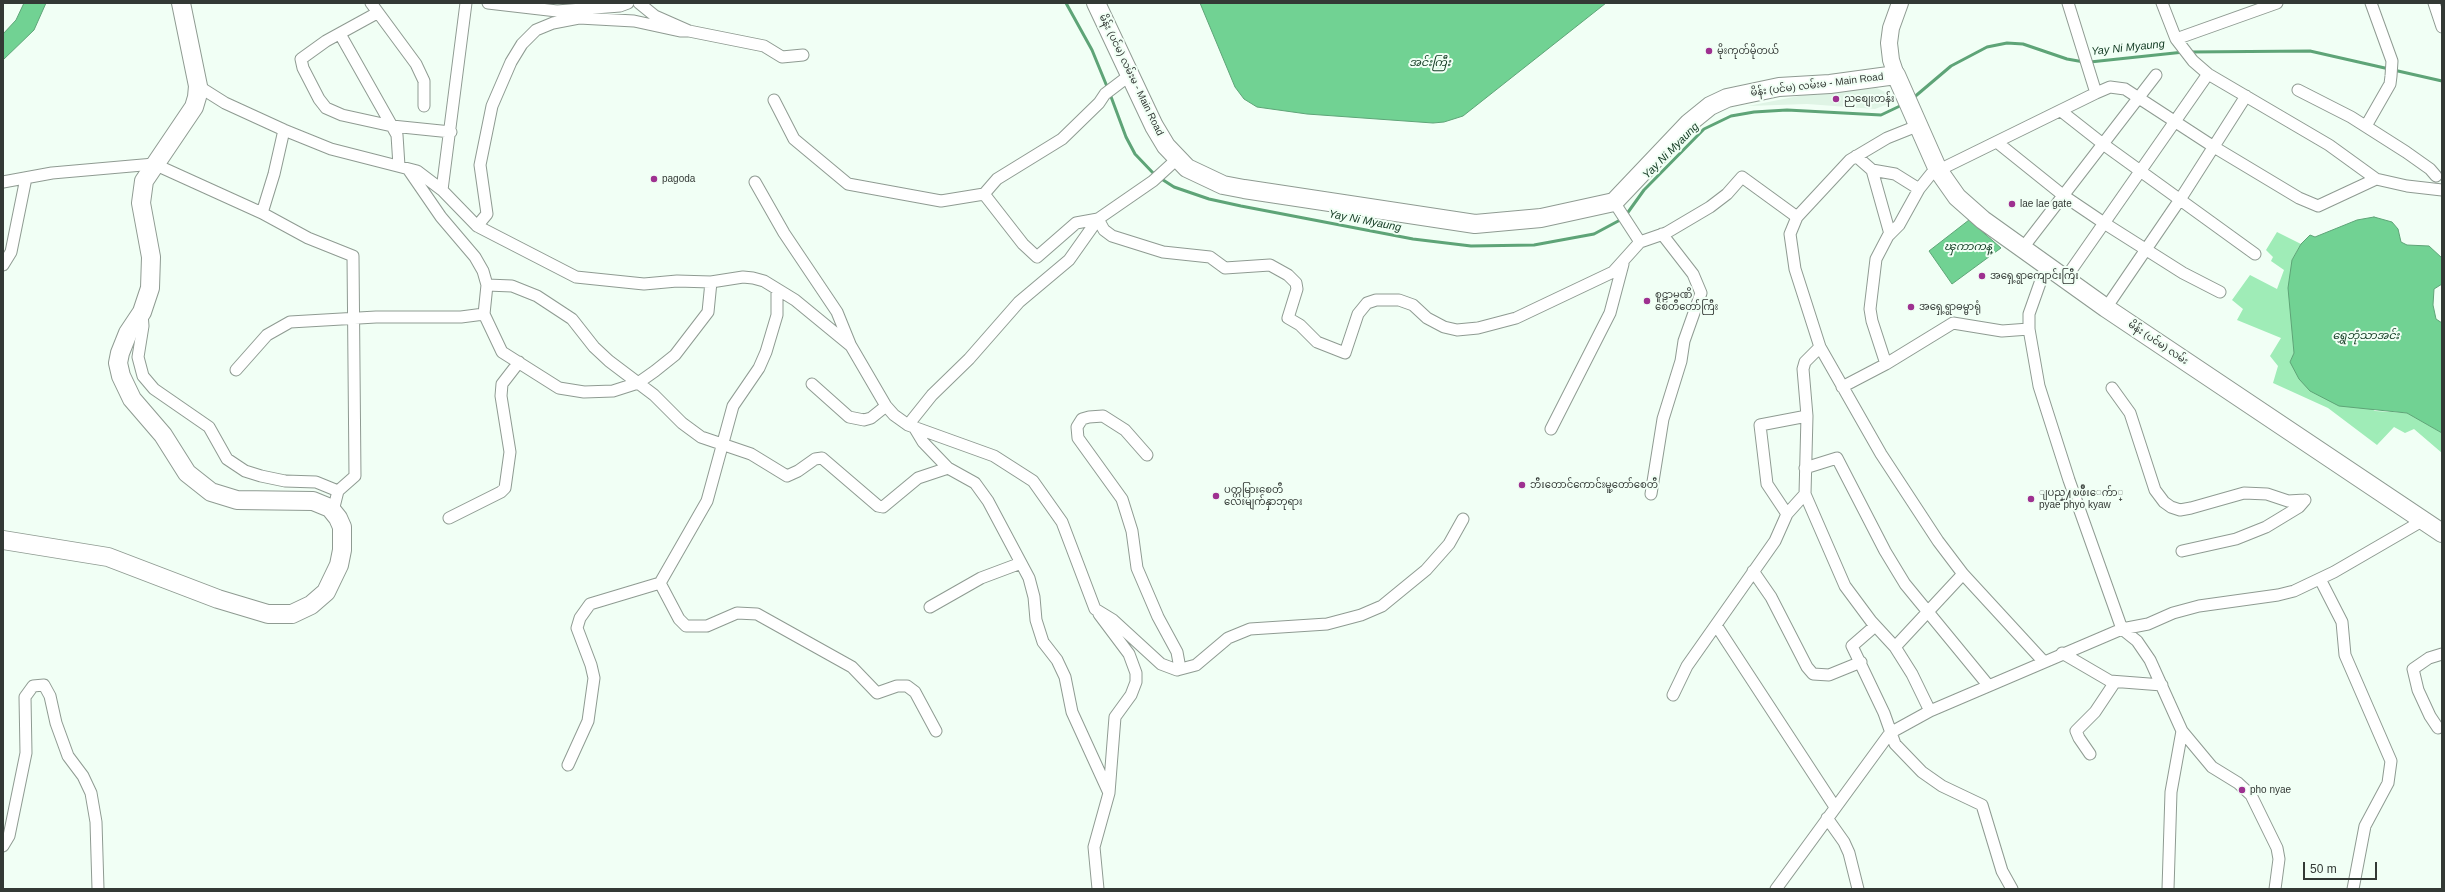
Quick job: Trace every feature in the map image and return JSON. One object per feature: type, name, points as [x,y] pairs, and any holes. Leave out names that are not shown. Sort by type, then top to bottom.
[{"type":"main road","points":[[3,540],[108,557],[259,613],[292,614],[302,611],[320,598],[339,565],[343,538],[342,527],[333,511],[322,504],[313,501],[253,501],[231,499],[211,492],[187,474],[163,435],[132,399],[121,376],[118,363],[120,353],[128,333],[148,300],[152,272],[140,203],[144,181],[154,164],[194,107],[198,86],[181,3]]},
{"type":"main road","name":"မိန်း (ပင်မ) လမ်းမ - Main Road","points":[[1096,3],[1154,126],[1177,159],[1202,175],[1223,185],[1244,189],[1475,224],[1541,218],[1618,207],[1689,123],[1710,106],[1727,98],[1778,87],[1830,84],[1899,83]]},
{"type":"main road","points":[[1899,83],[1891,60],[1889,44],[1891,28],[1900,3]]},
{"type":"main road","name":"မိန်း (ပင်မ) လမ်း","points":[[1899,83],[1938,170],[1957,197],[1983,220],[2106,308],[2442,533]]},
{"type":"street","points":[[442,190],[451,132],[466,3]]},
{"type":"street","points":[[488,3],[557,11],[620,6],[628,3]]},
{"type":"street","points":[[639,3],[656,16],[689,30],[764,46],[782,57],[803,55]]},
{"type":"street","points":[[2162,3],[2179,43],[2193,61],[2208,74],[2328,145],[2376,179],[2440,190],[2439,174],[2366,126],[2298,90]]},
{"type":"street","points":[[2179,43],[2277,3]]},
{"type":"street","points":[[2366,126],[2390,84],[2392,76],[2392,61],[2371,3]]},
{"type":"street","points":[[2434,3],[2442,27]]},
{"type":"street","points":[[2072,4],[2096,93]]},
{"type":"street","points":[[424,106],[424,81],[416,64],[374,8],[340,34],[326,41],[301,59],[302,68],[319,100],[326,108],[342,116],[392,126],[451,132]]},
{"type":"street","points":[[477,226],[488,214],[480,165],[492,106],[511,62],[522,44],[536,30],[553,22],[579,18],[634,21],[680,31],[689,30]]},
{"type":"street","points":[[340,34],[392,126],[399,143],[404,167],[441,217],[475,257],[487,285],[484,314],[502,352],[547,382],[571,391],[613,391],[638,383],[675,354],[708,312],[711,282]]},
{"type":"street","points":[[2065,279],[2142,171],[2208,74]]},
{"type":"street","points":[[774,100],[794,139],[848,184],[941,201],[984,194],[997,178],[1062,139],[1099,103],[1105,94],[1130,75]]},
{"type":"street","points":[[2022,249],[2156,75]]},
{"type":"street","points":[[198,86],[225,103],[284,130],[331,149],[417,171],[442,190],[477,226],[576,277],[644,284],[677,280],[711,282],[743,277],[753,278],[777,289],[795,300],[851,346]]},
{"type":"street","points":[[1886,364],[1872,321],[1870,309],[1876,259],[1890,234],[1899,225],[1919,189],[1931,174],[1998,143],[2110,87],[2125,89],[2214,147],[2299,198],[2318,206],[2376,179]]},
{"type":"street","points":[[2106,308],[2181,198],[2246,96]]},
{"type":"street","points":[[2061,111],[2103,144],[2181,198],[2255,254]]},
{"type":"street","points":[[1915,121],[1856,156],[1838,171],[1797,217],[1790,234],[1794,261],[1820,347],[1881,454],[1938,541],[1963,574],[2044,662]]},
{"type":"street","points":[[262,213],[274,174],[284,130]]},
{"type":"street","points":[[1998,143],[2064,196],[2104,223],[2145,250],[2220,292]]},
{"type":"street","points":[[1856,156],[1872,170],[1895,174],[1919,189]]},
{"type":"street","points":[[911,426],[932,395],[969,359],[1019,302],[1068,260],[1098,219],[1153,181],[1177,159]]},
{"type":"street","points":[[3,182],[52,173],[154,164],[262,213],[308,238],[353,256],[355,319],[355,476],[338,491],[333,511]]},
{"type":"street","points":[[1872,170],[1890,234]]},
{"type":"street","points":[[1098,219],[1104,230],[1112,236],[1163,252],[1210,257],[1225,268],[1270,265],[1282,271],[1296,283],[1297,289],[1288,318],[1300,325],[1317,342],[1344,353],[1358,314],[1367,303],[1376,300],[1399,300],[1413,305],[1427,318],[1444,327],[1457,330],[1478,328],[1516,318],[1558,297],[1592,283],[1623,264],[1640,242],[1662,234],[1710,207],[1727,194],[1742,177],[1797,217]]},
{"type":"street","points":[[3,266],[11,252],[26,178]]},
{"type":"street","points":[[755,182],[784,233],[837,312],[851,346],[886,406],[911,426],[930,452],[948,468],[975,483],[988,501],[1029,578],[1034,597],[1036,620],[1043,642],[1057,660],[1065,677],[1072,712],[1109,793]]},
{"type":"street","points":[[984,194],[1023,244],[1037,257],[1076,223],[1098,219]]},
{"type":"street","points":[[1618,207],[1630,223],[1640,242]]},
{"type":"street","points":[[1651,494],[1663,419],[1681,361],[1684,341],[1701,293],[1693,274],[1662,234]]},
{"type":"street","points":[[1551,429],[1610,313],[1623,264]]},
{"type":"street","points":[[2046,266],[2030,314],[2029,329],[2039,386],[2069,480],[2122,629],[2144,650],[2162,685],[2182,731],[2212,767],[2238,783],[2251,795],[2277,848],[2279,860],[2275,889]]},
{"type":"street","points":[[487,285],[512,286],[538,296],[572,319],[594,347],[701,437],[751,454],[787,476],[798,471],[815,459],[822,458],[878,506],[883,507],[918,478],[948,468]]},
{"type":"street","points":[[568,765],[588,722],[594,678],[591,665],[577,628],[580,618],[590,604],[660,583],[707,501],[733,406],[759,368],[766,352],[777,315],[777,289]]},
{"type":"street","points":[[142,312],[143,326],[138,357],[143,376],[154,389],[209,427],[227,459],[245,471],[261,476],[285,481],[316,482],[338,491]]},
{"type":"street","points":[[236,370],[267,335],[282,326],[299,321],[461,317],[484,314]]},
{"type":"street","points":[[1842,387],[1886,364],[1953,323],[1985,330],[2002,331],[2029,329]]},
{"type":"street","points":[[1820,347],[1806,362],[1803,368],[1807,416],[1805,494],[1845,586],[1875,626],[1895,647],[1912,674],[1930,711]]},
{"type":"street","points":[[449,518],[501,492],[505,488],[510,452],[501,390],[502,384],[519,362]]},
{"type":"street","points":[[812,384],[849,416],[864,420],[871,418],[886,406]]},
{"type":"street","points":[[2112,388],[2130,413],[2155,490],[2164,502],[2172,507],[2180,510],[2190,508],[2244,492],[2267,494],[2288,501],[2305,500],[2299,506],[2266,527],[2236,539],[2182,551]]},
{"type":"street","points":[[1148,455],[1125,430],[1103,416],[1089,417],[1082,420],[1077,427],[1078,438],[1122,499],[1132,531],[1137,568],[1151,602],[1177,652],[1179,663],[1177,670]]},
{"type":"street","points":[[1787,514],[1767,484],[1760,425],[1807,416]]},
{"type":"street","points":[[911,426],[994,456],[1033,481],[1062,522],[1095,609],[1130,654],[1136,673],[1136,682],[1131,695],[1115,717],[1109,793],[1094,847],[1098,889]]},
{"type":"street","points":[[1805,468],[1837,458],[1885,551],[1905,584],[1988,685]]},
{"type":"street","points":[[1673,695],[1687,666],[1775,541],[1787,514],[1805,494]]},
{"type":"street","points":[[1095,609],[1113,620],[1162,664],[1177,670],[1196,664],[1228,638],[1250,629],[1327,624],[1361,615],[1382,606],[1426,570],[1449,544],[1463,519]]},
{"type":"street","points":[[1776,889],[1890,733],[1930,711],[1988,685],[2122,629],[2148,624],[2174,613],[2199,606],[2278,595],[2320,579],[2422,521]]},
{"type":"street","points":[[930,607],[981,578],[1021,563]]},
{"type":"street","points":[[1754,571],[1771,597],[1807,667],[1813,674],[1833,674],[1861,662]]},
{"type":"street","points":[[1895,647],[1926,611],[1963,574]]},
{"type":"street","points":[[2320,579],[2342,622],[2346,654],[2391,761],[2388,782],[2365,826],[2353,889]]},
{"type":"street","points":[[660,583],[679,619],[686,626],[707,626],[737,613],[757,614],[852,667],[877,693],[897,686],[907,686],[915,692],[936,731]]},
{"type":"street","points":[[1716,625],[1835,807]]},
{"type":"street","points":[[1875,626],[1852,646],[1861,662],[1884,713],[1895,744],[1922,772],[1942,786],[1982,805],[2002,871],[2012,889]]},
{"type":"street","points":[[2062,653],[2098,676],[2115,682],[2162,685]]},
{"type":"street","points":[[2438,728],[2430,716],[2413,669],[2429,658],[2442,654]]},
{"type":"street","points":[[2090,754],[2076,731],[2095,712],[2115,682]]},
{"type":"street","points":[[3,846],[9,836],[26,753],[25,697],[33,686],[44,685],[50,696],[56,723],[68,756],[83,776],[91,793],[96,822],[98,889]]},
{"type":"street","points":[[2168,889],[2171,792],[2182,731]]},
{"type":"street","points":[[1827,818],[1844,842],[1849,853],[1858,889]]},
{"type":"shaded area","name":"ညစျေးတန်း","points":[[1877,88],[1889,94],[1888,104],[1875,109],[1807,104],[1748,106],[1819,92]]},
{"type":"shaded area","points":[[2277,232],[2301,244],[2292,260],[2294,353],[2290,362],[2375,411],[2408,413],[2442,433],[2442,453],[2414,429],[2405,433],[2394,427],[2377,445],[2328,408],[2273,383],[2278,366],[2270,356],[2281,338],[2237,320],[2243,309],[2232,300],[2250,275],[2277,289],[2284,270],[2271,261],[2273,257],[2266,250]]},
{"type":"water","points":[[24,3],[46,3],[34,30],[3,60],[3,34],[16,20]]},
{"type":"water","name":"အင်းကြီး","points":[[1200,3],[1606,3],[1463,116],[1444,122],[1433,123],[1307,114],[1257,107],[1244,99],[1235,87]]},
{"type":"water","name":"ရွှေဘုံသာအင်း","points":[[2374,217],[2392,222],[2398,229],[2401,242],[2407,245],[2429,246],[2442,258],[2442,284],[2434,289],[2433,305],[2436,319],[2442,323],[2442,433],[2407,413],[2339,406],[2310,391],[2299,379],[2290,362],[2294,353],[2288,288],[2292,260],[2301,244],[2310,235],[2315,237],[2357,220]]},
{"type":"water","name":"ၾကာကန္","points":[[1969,220],[2001,248],[1952,284],[1929,251]]},
{"type":"waterway","name":"Yay Ni Myaung","points":[[1066,3],[1092,50],[1108,89]]},
{"type":"waterway","name":"Yay Ni Myaung","points":[[1912,99],[1951,66],[1987,47],[2007,43],[2023,44],[2067,59],[2084,62]]},
{"type":"waterway","name":"Yay Ni Myaung","points":[[2189,52],[2310,51],[2442,81]]},
{"type":"waterway","name":"Yay Ni Myaung","points":[[2090,62],[2184,52]]},
{"type":"waterway","name":"Yay Ni Myaung","points":[[1110,94],[1126,137],[1135,154],[1155,175]]},
{"type":"waterway","name":"Yay Ni Myaung","points":[[1626,215],[1644,190],[1704,129],[1731,116],[1754,112],[1787,110],[1881,115],[1902,105]]},
{"type":"waterway","name":"Yay Ni Myaung","points":[[1160,178],[1174,187],[1209,199],[1241,206],[1413,239],[1471,246],[1534,245],[1594,234],[1622,219]]},
{"type":"place","name":"မိုးကုတ်မိုတယ်","points":[[1709,51]]},
{"type":"place","name":"ညစျေးတန်း","points":[[1836,99]]},
{"type":"place","name":"pagoda","points":[[654,179]]},
{"type":"place","name":"lae lae gate","points":[[2012,204]]},
{"type":"place","name":"အရှေ့ရွာကျောင်းကြီး","points":[[1982,276]]},
{"type":"place","name":"စူဠာမဏိ စေတီတော်ကြီး","points":[[1647,301]]},
{"type":"place","name":"အရှေ့ရွာဓမ္မာရုံ","points":[[1911,307]]},
{"type":"place","name":"ဘီးတောင်ကောင်းမူ့တော်စေတီ","points":[[1522,485]]},
{"type":"place","name":"ပတ္တမြား‌စေတီ‌ လေးမျက်နှာဘုရား","points":[[1216,496]]},
{"type":"place","name":"ျပည္႔ၿဖိဳးေက်ာ္ pyae phyo kyaw","points":[[2031,499]]},
{"type":"place","name":"pho nyae","points":[[2242,790]]}]
